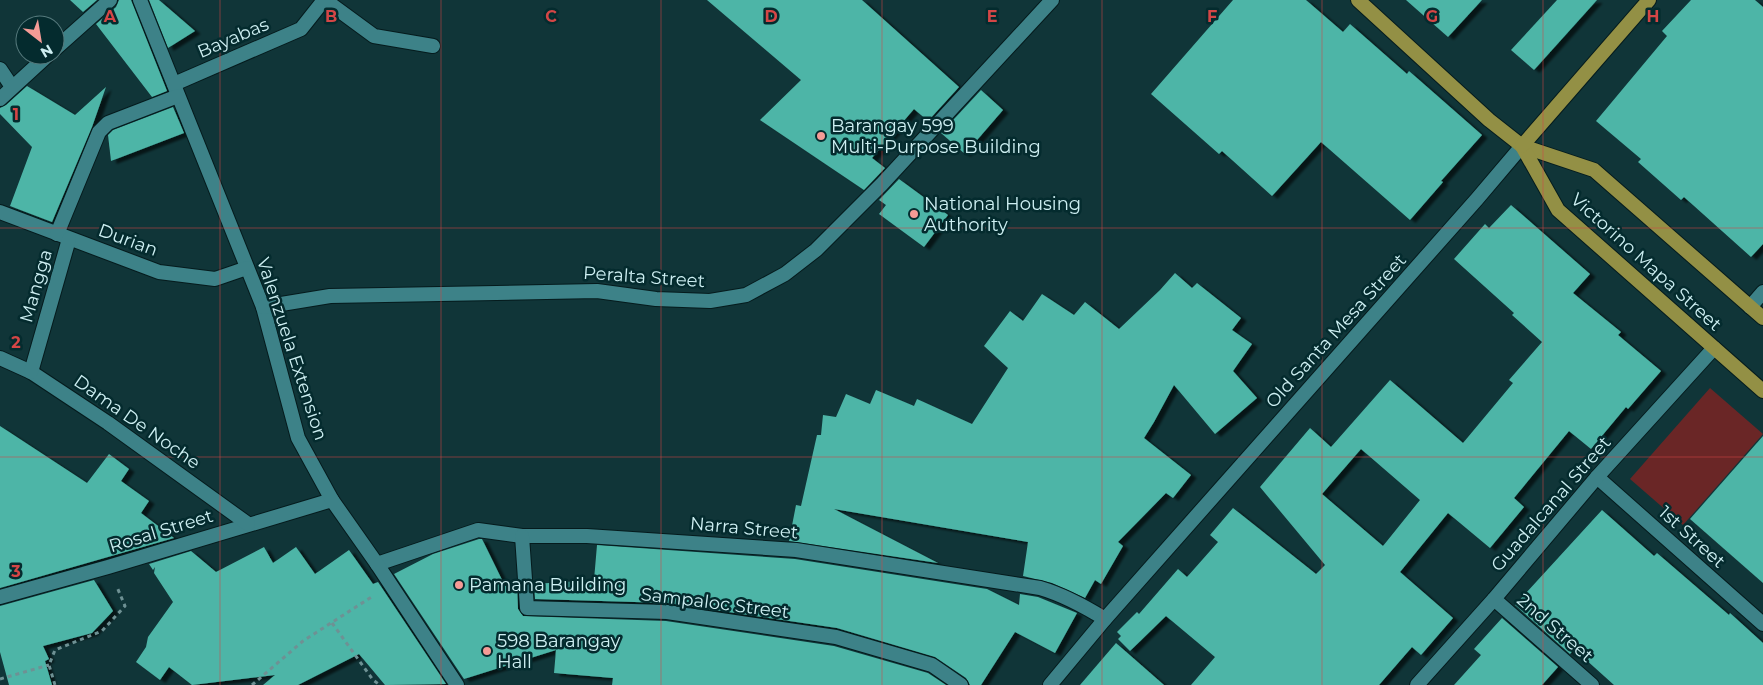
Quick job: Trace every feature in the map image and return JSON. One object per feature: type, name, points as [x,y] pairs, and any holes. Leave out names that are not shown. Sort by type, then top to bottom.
[{"type":"main road","name":"Victorino Mapa Street","points":[[1358,0],[1489,120],[1522,146],[1594,170],[1763,318]]},
{"type":"main road","name":"Old Santa Mesa Street","points":[[1522,146],[1648,0]]},
{"type":"main road","name":"Victorino Mapa Street","points":[[1522,146],[1558,210],[1763,391]]},
{"type":"street","points":[[65,40],[110,0]]},
{"type":"street","name":"Valenzuela Extension","points":[[140,0],[263,307],[298,438],[332,500],[457,685]]},
{"type":"street","points":[[325,0],[374,36],[433,46]]},
{"type":"street","name":"Bayabas","points":[[63,236],[99,132],[103,126],[301,29],[325,0]]},
{"type":"street","name":"Peralta Street","points":[[263,307],[330,296],[597,291],[656,299],[710,302],[746,295],[785,274],[816,250],[889,176],[1052,0]]},
{"type":"street","points":[[0,99],[37,65]]},
{"type":"street","points":[[0,69],[12,87]]},
{"type":"street","name":"Old Santa Mesa Street","points":[[1050,685],[1105,619],[1477,200],[1522,146]]},
{"type":"street","name":"Durian","points":[[0,212],[159,272],[215,279],[247,268]]},
{"type":"street","name":"Mangga","points":[[31,372],[63,236]]},
{"type":"street","points":[[1750,307],[1763,292]]},
{"type":"street","name":"Guadalcanal Street","points":[[1417,685],[1494,599],[1597,477],[1714,348]]},
{"type":"street","name":"Dama De Noche","points":[[0,358],[31,372],[108,423],[248,524]]},
{"type":"street","name":"1st Street","points":[[1597,477],[1763,624]]},
{"type":"street","name":"Rosal Street","points":[[0,597],[332,500]]},
{"type":"street","name":"Narra Street","points":[[377,564],[478,530],[522,536],[587,536],[796,550],[1040,588],[1058,593],[1077,602],[1105,619]]},
{"type":"street","name":"Sampaloc Street","points":[[522,536],[527,608],[667,612],[836,637],[932,665],[961,685]]},
{"type":"street","name":"2nd Street","points":[[1494,599],[1592,685]]},
{"type":"path","points":[[55,685],[49,665],[55,650],[102,631],[125,606],[108,567]]},
{"type":"path","points":[[252,685],[303,642],[390,584]]},
{"type":"path","points":[[332,623],[374,680],[380,685]]},
{"type":"path","points":[[0,679],[49,665]]},
{"type":"shaded area","points":[[1710,388],[1763,434],[1683,525],[1630,479]]},
{"type":"building","points":[[70,0],[97,0],[83,12]]},
{"type":"building","points":[[119,0],[131,0],[167,91],[152,97],[96,24],[116,7]]},
{"type":"building","points":[[149,0],[159,0],[195,31],[168,48]]},
{"type":"building","points":[[707,0],[862,0],[959,87],[928,121],[914,109],[872,158],[885,168],[864,190],[760,120],[801,80]]},
{"type":"building","points":[[1233,0],[1306,0],[1343,32],[1350,24],[1407,74],[1409,71],[1482,135],[1441,181],[1443,182],[1410,220],[1321,142],[1272,196],[1222,151],[1219,154],[1151,94]]},
{"type":"building","points":[[1406,0],[1482,0],[1448,37]]},
{"type":"building","points":[[1557,0],[1597,0],[1534,70],[1511,50]]},
{"type":"building","points":[[1691,0],[1755,0],[1763,7],[1763,244],[1751,257],[1684,197],[1681,200],[1638,162],[1641,159],[1596,121],[1667,36],[1662,31]]},
{"type":"building","points":[[27,86],[75,115],[106,87],[92,127],[52,222],[10,206],[32,147],[0,114],[0,108]]},
{"type":"building","points":[[981,90],[1003,110],[965,154],[941,133]]},
{"type":"building","points":[[173,107],[184,133],[111,161],[108,135],[113,130]]},
{"type":"building","name":"National Housing Authority","points":[[899,179],[948,215],[924,247],[879,214],[886,205],[879,200]]},
{"type":"building","points":[[1511,205],[1590,274],[1573,293],[1621,332],[1618,335],[1661,371],[1628,409],[1626,407],[1591,449],[1569,431],[1514,498],[1524,507],[1490,548],[1448,513],[1400,572],[1453,618],[1421,655],[1412,647],[1379,685],[1191,685],[1215,657],[1166,616],[1130,651],[1118,639],[1121,636],[1117,632],[1137,612],[1139,614],[1178,569],[1187,577],[1218,542],[1210,535],[1233,508],[1316,574],[1325,565],[1260,487],[1310,428],[1331,447],[1390,380],[1463,443],[1513,383],[1509,380],[1542,342],[1512,315],[1514,313],[1454,259],[1485,224],[1489,228]],"holes":[[[1361,449],[1420,500],[1383,546],[1322,494]]]},
{"type":"building","points":[[1175,273],[1192,288],[1197,283],[1241,318],[1232,330],[1252,344],[1233,371],[1257,398],[1215,434],[1174,385],[1144,438],[1191,475],[1173,498],[1166,493],[1118,542],[1123,546],[1101,584],[1095,580],[1085,598],[1052,583],[1023,576],[1028,542],[834,509],[938,563],[789,541],[796,505],[801,506],[817,435],[821,435],[823,415],[836,417],[846,394],[870,404],[876,390],[914,406],[917,399],[972,424],[1008,368],[984,346],[1010,311],[1023,321],[1042,294],[1074,315],[1085,302],[1119,329]]},
{"type":"building","points":[[0,426],[87,483],[109,454],[129,469],[121,481],[149,501],[141,513],[174,538],[0,588]]},
{"type":"building","points":[[1763,436],[1763,583],[1690,519]]},
{"type":"building","points":[[1602,510],[1654,556],[1657,553],[1729,615],[1730,613],[1763,643],[1763,685],[1614,685],[1574,649],[1570,654],[1515,605]]},
{"type":"building","points":[[482,539],[505,586],[517,585],[518,609],[523,616],[666,621],[834,646],[928,673],[946,685],[612,685],[613,678],[554,673],[556,650],[464,679],[394,574],[433,554]]},
{"type":"building","points":[[597,545],[795,559],[987,589],[1019,605],[1020,594],[1038,597],[1077,613],[1055,653],[1015,632],[981,685],[970,685],[966,678],[935,657],[837,628],[668,603],[535,599],[534,584],[594,580]]},
{"type":"building","points":[[264,547],[273,563],[296,547],[315,574],[349,550],[373,584],[378,582],[446,684],[385,685],[359,654],[298,685],[263,685],[275,675],[192,685],[169,667],[160,680],[136,662],[146,647],[148,637],[173,602],[154,573],[155,567],[153,570],[149,564],[191,551],[216,572]]},
{"type":"building","points":[[94,580],[113,611],[92,633],[43,646],[49,659],[45,661],[52,685],[9,685],[0,652],[0,606]]},
{"type":"building","points":[[1502,618],[1558,667],[1542,685],[1454,685],[1481,655],[1474,649]]},
{"type":"building","points":[[1116,643],[1164,685],[1080,685]]},
{"type":"place","name":"Barangay 599 Multi-Purpose Building","points":[[821,136]]},
{"type":"place","name":"National Housing Authority","points":[[914,214]]},
{"type":"place","name":"Pamana Building","points":[[459,585]]},
{"type":"place","name":"598 Barangay Hall","points":[[487,651]]}]
